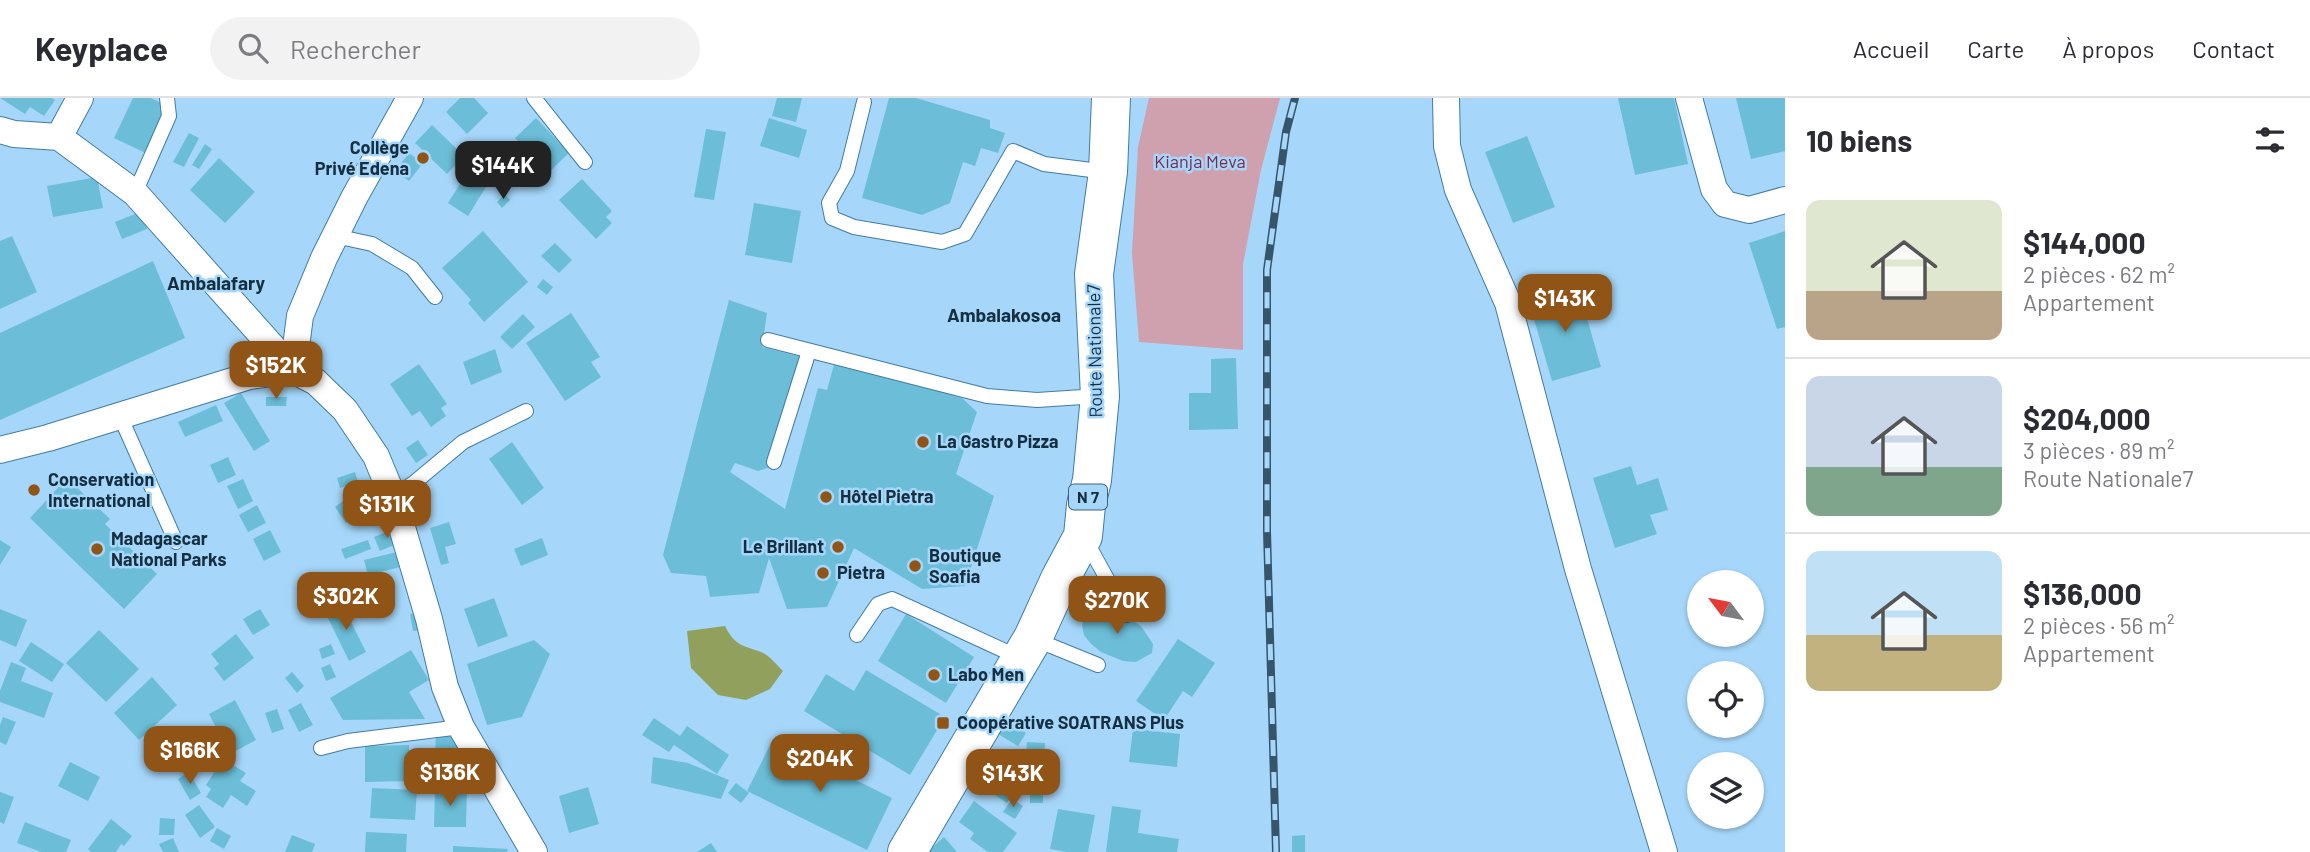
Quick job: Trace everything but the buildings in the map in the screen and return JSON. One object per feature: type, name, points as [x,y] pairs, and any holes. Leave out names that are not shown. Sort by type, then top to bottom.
[{"type":"main road","name":"Route Nationale7","points":[[912,849],[1027,648],[1083,536],[1092,480],[1100,396],[1094,274],[1108,172],[1111,98]]},
{"type":"street","points":[[59,137],[80,98]]},
{"type":"street","points":[[293,370],[300,316],[335,236],[410,98]]},
{"type":"street","points":[[1446,98],[1447,146],[1458,190],[1508,303],[1578,569],[1664,852]]},
{"type":"street","points":[[1689,98],[1714,189],[1724,204],[1749,210],[1785,200]]},
{"type":"street","points":[[0,130],[14,134],[59,137],[135,193],[293,370],[316,382],[345,410],[376,456],[393,497],[429,619],[445,687],[460,727],[534,852]]},
{"type":"street","points":[[0,450],[249,376],[293,370]]},
{"type":"lane","points":[[135,193],[169,116],[167,98]]},
{"type":"lane","points":[[534,98],[585,162]]},
{"type":"lane","points":[[864,102],[847,171],[829,203],[832,219],[854,227],[943,242],[965,234],[1013,151],[1044,164],[1108,172]]},
{"type":"lane","points":[[335,236],[372,244],[412,268],[435,297]]},
{"type":"lane","points":[[768,340],[987,396],[1037,400],[1100,396]]},
{"type":"lane","points":[[774,462],[809,351]]},
{"type":"lane","points":[[393,497],[463,442],[526,411]]},
{"type":"lane","points":[[120,416],[176,542]]},
{"type":"lane","points":[[1083,536],[1127,615]]},
{"type":"lane","points":[[857,635],[878,604],[892,599],[1027,648],[1098,665]]},
{"type":"lane","points":[[321,748],[348,741],[460,727]]},
{"type":"green space","name":"Kianja Meva","points":[[1149,98],[1280,98],[1261,170],[1243,264],[1243,350],[1139,342],[1132,253],[1138,147]]},
{"type":"shaded area","points":[[725,626],[736,641],[764,653],[783,671],[770,689],[746,700],[718,695],[691,668],[687,631]]},
{"type":"railway","points":[[1276,852],[1267,531],[1267,270],[1286,132],[1295,98]]},
{"type":"place","name":"Collège Privé Edena","points":[[423,158]]},
{"type":"place","name":"La Gastro Pizza","points":[[923,442]]},
{"type":"place","name":"Conservation International","points":[[34,490]]},
{"type":"place","name":"Hôtel Pietra","points":[[826,497]]},
{"type":"place","name":"Le Brillant","points":[[838,547]]},
{"type":"place","name":"Madagascar National Parks","points":[[97,549]]},
{"type":"place","name":"Boutique Soafia","points":[[915,566]]},
{"type":"place","name":"Pietra","points":[[823,573]]},
{"type":"place","name":"Labo Men","points":[[934,675]]},
{"type":"place","name":"Coopérative SOATRANS Plus","points":[[943,723]]},
{"type":"district","name":"Ambalafary","points":[[216,283]]},
{"type":"district","name":"Ambalakosoa","points":[[1004,315]]}]
